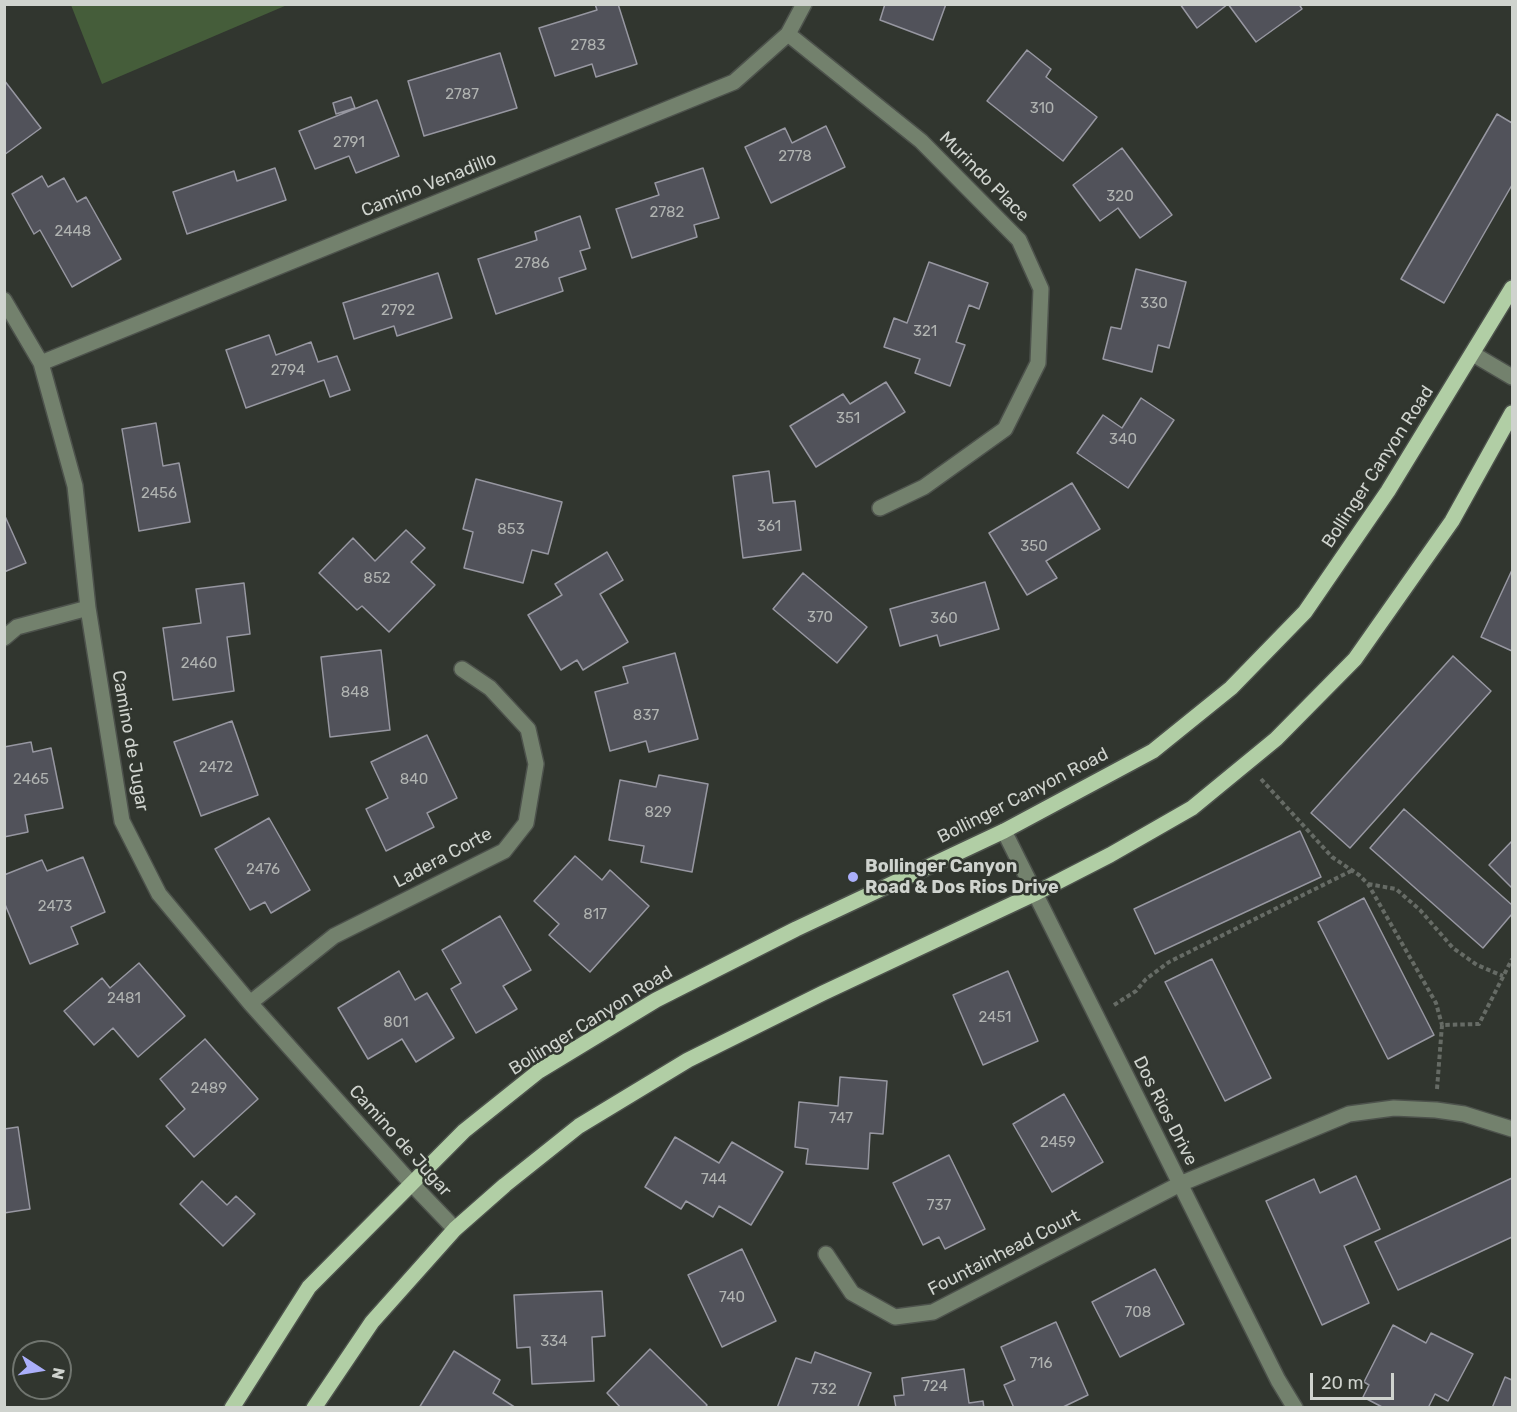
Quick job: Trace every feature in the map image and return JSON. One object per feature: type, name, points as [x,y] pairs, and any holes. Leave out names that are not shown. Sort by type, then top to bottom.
[{"type":"main road","name":"Bollinger Canyon Road","points":[[232,1407],[309,1287],[464,1131],[539,1071],[656,1000],[796,929],[1004,831],[1153,752],[1231,688],[1305,612],[1388,491],[1512,288]]},
{"type":"main road","points":[[314,1407],[372,1322],[455,1229],[505,1185],[579,1126],[688,1060],[823,993],[1034,894],[1110,855],[1192,808],[1276,739],[1355,659],[1452,521],[1512,413]]},
{"type":"street","name":"Camino Venadillo","points":[[41,363],[734,82],[788,34],[804,4]]},
{"type":"street","name":"Murindo Place","points":[[788,34],[921,141],[1019,240],[1041,289],[1038,363],[1005,429],[924,487],[880,508]]},
{"type":"street","name":"Camino de Jugar","points":[[4,300],[41,363],[75,486],[88,608],[122,821],[159,894],[250,1003],[411,1184],[455,1229]]},
{"type":"street","points":[[1473,354],[1512,377]]},
{"type":"street","points":[[4,638],[17,627],[88,608]]},
{"type":"street","name":"Ladera Corte","points":[[250,1003],[334,936],[504,850],[525,823],[536,764],[528,729],[490,688],[462,669]]},
{"type":"street","name":"Dos Rios Drive","points":[[1004,831],[1278,1380],[1295,1407]]},
{"type":"street","name":"Fountainhead Court","points":[[825,1254],[852,1293],[895,1317],[933,1312],[1180,1184],[1349,1114],[1394,1108],[1436,1110],[1464,1114],[1512,1129]]},
{"type":"path","points":[[1247,763],[1314,839],[1332,857],[1359,875],[1368,884],[1437,1004],[1442,1025],[1436,1110]]},
{"type":"path","points":[[1096,1018],[1136,991],[1146,979],[1169,962],[1352,871]]},
{"type":"path","points":[[1368,884],[1396,889],[1420,910],[1453,948],[1477,965],[1503,976]]},
{"type":"path","points":[[1442,1025],[1479,1024],[1512,959]]},
{"type":"green space","points":[[71,5],[287,5],[102,84]]},
{"type":"building","points":[[595,4],[618,4],[637,64],[596,77],[592,64],[555,76],[539,28],[597,10]]},
{"type":"building","points":[[885,4],[946,4],[933,40],[880,20]]},
{"type":"building","points":[[1180,4],[1228,4],[1197,28]]},
{"type":"building","points":[[1228,4],[1299,4],[1302,9],[1256,42]]},
{"type":"building","points":[[1027,50],[1051,69],[1046,77],[1097,117],[1063,161],[987,101]]},
{"type":"building","points":[[500,53],[517,108],[424,136],[408,81]]},
{"type":"building","points":[[4,80],[41,128],[4,155]]},
{"type":"building","points":[[351,97],[355,108],[336,114],[333,103]]},
{"type":"building","points":[[377,100],[399,156],[356,173],[349,156],[315,169],[299,131]]},
{"type":"building","points":[[1497,114],[1512,123],[1512,185],[1444,303],[1401,279]]},
{"type":"building","points":[[826,126],[845,167],[771,203],[745,147],[785,128],[792,143]]},
{"type":"building","points":[[1122,148],[1172,215],[1140,238],[1118,208],[1100,221],[1073,185]]},
{"type":"building","points":[[275,168],[286,200],[187,234],[173,192],[234,171],[237,181]]},
{"type":"building","points":[[703,168],[719,218],[694,225],[697,237],[632,258],[616,209],[659,195],[655,183]]},
{"type":"building","points":[[42,176],[48,187],[64,178],[77,202],[86,197],[121,259],[72,287],[40,230],[34,234],[12,194]]},
{"type":"building","points":[[580,216],[590,248],[580,251],[586,269],[559,278],[563,291],[496,314],[478,259],[537,240],[535,232]]},
{"type":"building","points":[[929,262],[988,283],[979,309],[969,305],[956,342],[965,345],[950,386],[915,373],[920,359],[884,347],[894,318],[907,323]]},
{"type":"building","points":[[1136,269],[1186,282],[1169,348],[1158,345],[1152,372],[1103,359],[1111,327],[1121,329]]},
{"type":"building","points":[[438,273],[452,318],[397,336],[394,326],[354,339],[343,303]]},
{"type":"building","points":[[269,335],[276,355],[311,342],[318,362],[337,356],[350,390],[330,397],[324,380],[246,408],[226,350]]},
{"type":"building","points":[[886,382],[905,412],[816,467],[790,426],[843,394],[850,404]]},
{"type":"building","points":[[1141,398],[1174,420],[1128,488],[1077,453],[1103,415],[1122,428]]},
{"type":"building","points":[[156,423],[163,466],[179,463],[190,522],[139,531],[122,429]]},
{"type":"building","points":[[769,471],[773,503],[795,501],[801,550],[743,558],[733,476]]},
{"type":"building","points":[[476,479],[562,502],[548,554],[532,550],[523,583],[464,568],[473,532],[463,529]]},
{"type":"building","points":[[1072,483],[1100,529],[1046,561],[1057,578],[1027,595],[989,533]]},
{"type":"building","points":[[4,514],[26,563],[4,572]]},
{"type":"building","points":[[406,530],[425,548],[411,562],[435,585],[389,632],[362,606],[357,610],[319,573],[353,538],[375,561]]},
{"type":"building","points":[[607,552],[623,580],[600,594],[628,642],[583,670],[577,660],[561,670],[528,615],[562,595],[555,584]]},
{"type":"building","points":[[1512,570],[1512,651],[1481,637]]},
{"type":"building","points":[[803,573],[867,627],[837,663],[773,609]]},
{"type":"building","points":[[985,582],[999,629],[940,646],[937,635],[900,646],[890,609]]},
{"type":"building","points":[[244,583],[250,634],[227,637],[234,691],[173,700],[163,628],[201,623],[196,589]]},
{"type":"building","points":[[381,650],[390,730],[330,737],[321,657]]},
{"type":"building","points":[[675,653],[698,739],[649,752],[646,741],[610,751],[595,692],[628,683],[623,667]]},
{"type":"building","points":[[1453,656],[1491,691],[1350,848],[1311,813]]},
{"type":"building","points":[[232,721],[258,795],[201,816],[174,742]]},
{"type":"building","points":[[427,735],[457,798],[427,813],[434,827],[386,851],[366,809],[388,798],[371,762]]},
{"type":"building","points":[[31,742],[33,752],[51,748],[63,808],[25,815],[28,832],[4,837],[4,747]]},
{"type":"building","points":[[659,775],[708,784],[692,872],[641,862],[644,846],[609,840],[620,780],[656,787]]},
{"type":"building","points":[[1404,809],[1512,905],[1512,914],[1483,948],[1370,848]]},
{"type":"building","points":[[269,818],[310,890],[271,913],[265,902],[250,910],[215,849]]},
{"type":"building","points":[[1300,831],[1321,877],[1155,954],[1134,909]]},
{"type":"building","points":[[1512,841],[1512,888],[1489,865]]},
{"type":"building","points":[[575,856],[602,880],[610,870],[649,906],[590,972],[549,935],[559,924],[534,901]]},
{"type":"building","points":[[83,857],[105,912],[71,927],[78,944],[30,964],[4,902],[4,875],[42,860],[47,871]]},
{"type":"building","points":[[1364,898],[1434,1035],[1388,1059],[1318,922]]},
{"type":"building","points":[[500,916],[531,970],[503,986],[517,1009],[476,1033],[451,989],[461,983],[442,950]]},
{"type":"building","points":[[1212,959],[1271,1078],[1225,1101],[1165,982]]},
{"type":"building","points":[[139,963],[185,1016],[138,1057],[113,1028],[94,1045],[64,1011],[102,978],[110,988]]},
{"type":"building","points":[[399,971],[415,1000],[427,993],[454,1038],[416,1062],[402,1039],[368,1059],[338,1008]]},
{"type":"building","points":[[1008,971],[1038,1041],[983,1065],[953,995]]},
{"type":"building","points":[[205,1039],[258,1099],[194,1157],[166,1126],[185,1109],[160,1079]]},
{"type":"building","points":[[840,1077],[887,1081],[883,1134],[870,1133],[868,1169],[806,1164],[808,1149],[795,1147],[799,1102],[838,1106]]},
{"type":"building","points":[[1064,1094],[1103,1162],[1052,1192],[1013,1124]]},
{"type":"building","points":[[18,1127],[30,1209],[4,1213],[4,1129]]},
{"type":"building","points":[[675,1137],[719,1163],[732,1142],[783,1172],[751,1225],[719,1206],[713,1217],[686,1201],[681,1209],[645,1187]]},
{"type":"building","points":[[949,1155],[985,1229],[945,1249],[939,1237],[923,1245],[893,1183]]},
{"type":"building","points":[[1356,1176],[1380,1229],[1344,1246],[1369,1303],[1322,1325],[1266,1201],[1314,1179],[1320,1193]]},
{"type":"building","points":[[1512,1178],[1512,1237],[1398,1290],[1375,1242]]},
{"type":"building","points":[[202,1181],[227,1205],[236,1196],[255,1214],[223,1246],[180,1204]]},
{"type":"building","points":[[742,1249],[776,1321],[722,1347],[688,1275]]},
{"type":"building","points":[[1155,1269],[1184,1324],[1120,1357],[1092,1302]]},
{"type":"building","points":[[602,1291],[605,1336],[592,1337],[594,1381],[532,1384],[530,1347],[517,1348],[514,1295]]},
{"type":"building","points":[[1056,1322],[1088,1395],[1061,1408],[1014,1408],[1004,1385],[1015,1380],[1001,1347]]},
{"type":"building","points":[[1393,1325],[1426,1343],[1431,1333],[1473,1354],[1448,1401],[1435,1394],[1428,1408],[1384,1408],[1363,1397],[1369,1385],[1364,1382]]},
{"type":"building","points":[[650,1349],[707,1405],[705,1408],[621,1408],[607,1393]]},
{"type":"building","points":[[454,1351],[500,1380],[493,1393],[516,1408],[419,1408]]},
{"type":"building","points":[[815,1352],[871,1373],[858,1406],[862,1408],[777,1408],[796,1358],[811,1363]]},
{"type":"building","points":[[964,1369],[969,1403],[983,1401],[984,1408],[896,1408],[894,1396],[904,1395],[902,1378]]},
{"type":"building","points":[[1505,1377],[1512,1380],[1512,1408],[1492,1408]]},
{"type":"place","name":"Bollinger Canyon Road & Dos Rios Drive","points":[[853,877]]}]
